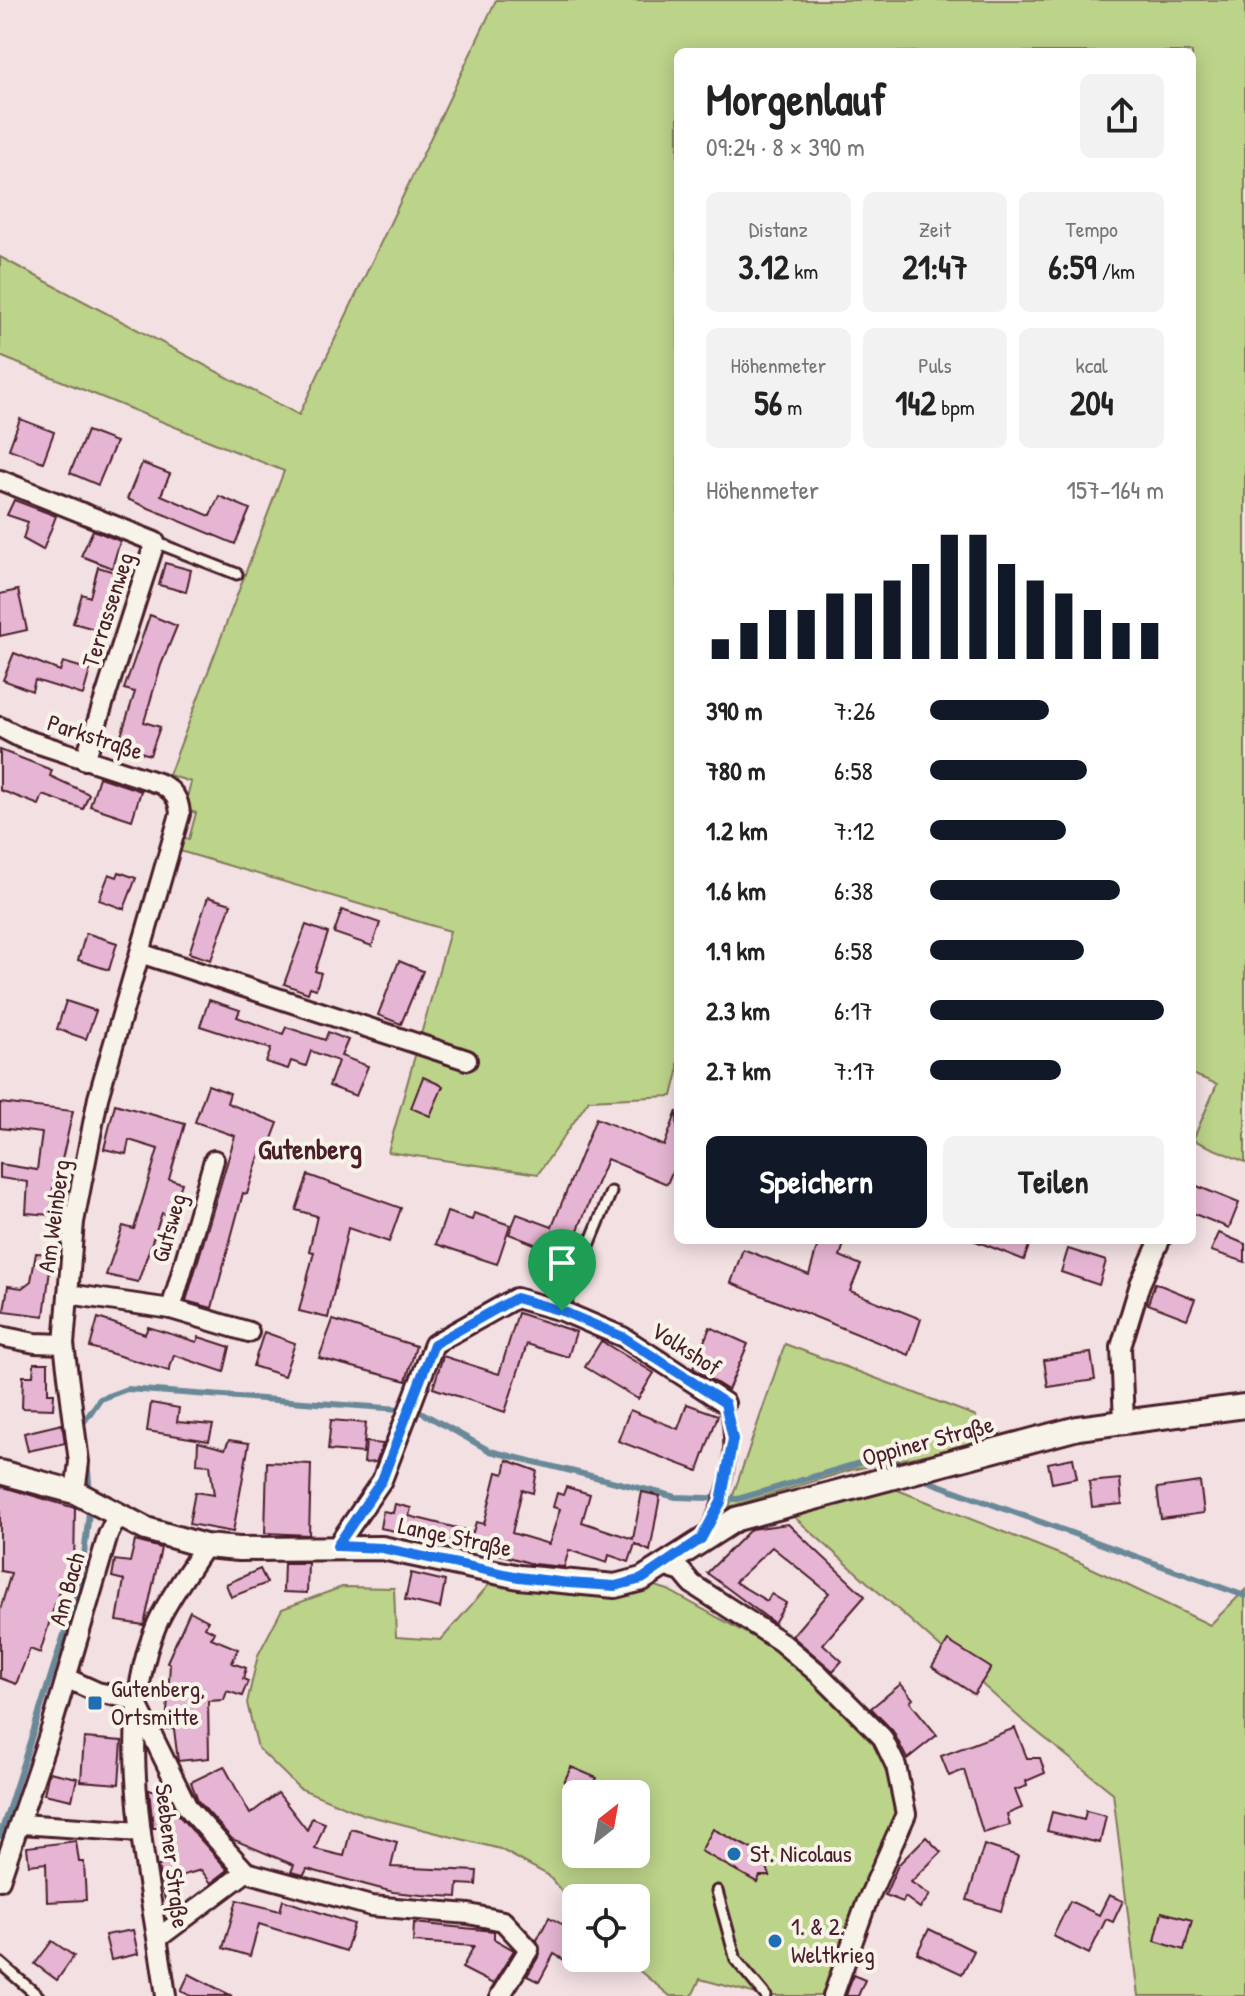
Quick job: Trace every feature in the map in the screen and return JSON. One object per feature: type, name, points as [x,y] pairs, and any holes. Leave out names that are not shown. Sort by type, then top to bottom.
[{"type":"street","name":"Terrassenweg","points":[[0,480],[155,542],[85,760]]},
{"type":"street","name":"Parkstraße","points":[[0,727],[85,760],[161,784],[174,794]]},
{"type":"street","name":"Am Weinberg","points":[[81,1495],[64,1344],[74,1222],[98,1098],[180,814],[174,794]]},
{"type":"street","points":[[140,953],[467,1060]]},
{"type":"street","name":"Gutsweg","points":[[171,1309],[214,1160]]},
{"type":"street","points":[[1124,1423],[1121,1347],[1140,1284],[1158,1244]]},
{"type":"street","points":[[68,1294],[171,1309],[249,1332]]},
{"type":"street","name":"Volkshof","points":[[337,1546],[382,1480],[434,1344],[516,1298],[562,1311],[623,1337],[725,1403]]},
{"type":"street","points":[[0,1336],[35,1343],[64,1344]]},
{"type":"street","name":"Oppiner Straße","points":[[642,1579],[736,1519],[1078,1428],[1245,1406]]},
{"type":"street","name":"Lange Straße","points":[[0,1472],[81,1495],[146,1529],[205,1546],[239,1549],[382,1548],[519,1577],[568,1583],[615,1586],[642,1579]]},
{"type":"street","name":"Am Bach","points":[[0,1880],[21,1824],[66,1678],[108,1535],[112,1511]]},
{"type":"street","name":"Seebener Straße","points":[[166,1996],[140,1832],[135,1700],[157,1623],[205,1546]]},
{"type":"street","points":[[663,1566],[682,1572],[692,1584],[781,1642],[819,1674],[882,1737],[896,1766],[906,1814],[866,1904],[833,1996]]},
{"type":"street","points":[[66,1678],[97,1692],[135,1700],[188,1808],[246,1872],[371,1906],[469,1914],[503,1921],[529,1949],[500,1996]]},
{"type":"street","points":[[21,1824],[140,1832]]},
{"type":"street","points":[[158,1938],[246,1872]]},
{"type":"lane","points":[[155,542],[237,574]]},
{"type":"lane","points":[[562,1311],[611,1192]]},
{"type":"lane","name":"Volkshof","points":[[701,1539],[721,1502],[733,1439],[725,1403]]},
{"type":"lane","points":[[717,1891],[736,1960],[766,1996]]},
{"type":"lane","points":[[0,1963],[38,1996]]},
{"type":"green space","points":[[496,0],[1245,0],[1245,1162],[1196,1141],[1196,1133],[1217,1084],[1196,1076],[1196,48],[674,48],[674,1088],[672,1096],[589,1100],[538,1174],[388,1152],[450,931],[173,849],[177,836],[189,839],[196,813],[184,809],[191,782],[169,775],[284,471],[0,356],[0,257],[299,415]]},
{"type":"green space","points":[[785,1344],[976,1416],[979,1444],[851,1470],[729,1507]]},
{"type":"green space","points":[[895,1489],[1079,1562],[1210,1625],[1245,1590],[1245,1996],[1138,1996],[1113,1793],[1021,1719],[792,1515]]},
{"type":"green space","points":[[492,1581],[580,1596],[643,1582],[668,1590],[778,1651],[818,1680],[879,1737],[898,1811],[828,1991],[821,1996],[764,1996],[700,1979],[692,1996],[670,1996],[641,1972],[650,1972],[650,1884],[562,1884],[562,1892],[548,1875],[500,1849],[362,1814],[299,1788],[258,1748],[247,1703],[258,1655],[282,1609],[342,1587],[394,1588],[396,1637],[441,1640]]},
{"type":"building","points":[[20,419],[54,432],[43,462],[9,449]]},
{"type":"building","points":[[87,431],[116,442],[98,485],[70,473]]},
{"type":"building","points":[[142,463],[170,474],[161,495],[210,516],[219,496],[250,509],[235,544],[127,499]]},
{"type":"building","points":[[14,500],[56,516],[43,550],[23,539],[28,522],[7,515]]},
{"type":"building","points":[[93,530],[120,541],[112,568],[81,556]]},
{"type":"building","points":[[165,563],[191,570],[186,592],[159,585]]},
{"type":"building","points":[[98,567],[121,574],[111,615],[107,614],[102,631],[73,623],[82,594],[90,597]]},
{"type":"building","points":[[18,590],[27,630],[0,636],[0,594]]},
{"type":"building","points":[[150,615],[177,626],[161,665],[144,722],[160,727],[150,755],[118,745],[135,692],[124,689]]},
{"type":"building","points":[[14,653],[60,671],[63,662],[90,670],[83,695],[35,680],[32,691],[3,680]]},
{"type":"building","points":[[0,750],[52,770],[50,776],[89,794],[83,809],[43,795],[39,805],[0,790]]},
{"type":"building","points":[[99,777],[141,791],[132,820],[90,806]]},
{"type":"building","points":[[119,872],[136,878],[124,909],[99,900],[109,874],[117,877]]},
{"type":"building","points":[[208,897],[231,904],[211,960],[189,953]]},
{"type":"building","points":[[342,910],[380,923],[372,946],[334,933]]},
{"type":"building","points":[[306,925],[328,933],[315,971],[321,973],[316,989],[310,987],[308,993],[284,984]]},
{"type":"building","points":[[86,933],[117,943],[109,970],[78,960]]},
{"type":"building","points":[[399,961],[423,971],[401,1024],[378,1015]]},
{"type":"building","points":[[209,1000],[240,1010],[237,1017],[283,1034],[286,1027],[325,1040],[328,1032],[348,1040],[341,1056],[368,1066],[356,1096],[329,1086],[338,1061],[311,1051],[306,1066],[291,1061],[288,1069],[266,1062],[271,1049],[200,1026]]},
{"type":"building","points":[[66,1001],[96,1011],[86,1039],[57,1029]]},
{"type":"building","points":[[423,1077],[443,1086],[430,1116],[411,1108]]},
{"type":"building","points":[[208,1085],[230,1093],[227,1103],[278,1123],[268,1149],[262,1147],[247,1194],[243,1193],[212,1308],[186,1301],[235,1136],[195,1122]]},
{"type":"building","points":[[0,1103],[73,1111],[61,1164],[55,1163],[51,1215],[26,1213],[28,1182],[0,1178],[0,1164],[37,1170],[42,1133],[0,1128]]},
{"type":"building","points":[[115,1104],[185,1124],[169,1179],[182,1183],[171,1216],[162,1213],[138,1282],[106,1275],[123,1226],[134,1229],[158,1149],[129,1140],[126,1154],[104,1149]]},
{"type":"building","points":[[596,1118],[664,1146],[674,1119],[674,1167],[667,1184],[607,1159],[567,1257],[509,1234],[517,1214],[552,1227]]},
{"type":"building","points":[[308,1175],[401,1208],[389,1242],[348,1228],[328,1318],[299,1311],[314,1252],[309,1251],[317,1216],[296,1210]]},
{"type":"building","points":[[1196,1186],[1239,1203],[1229,1228],[1196,1215]]},
{"type":"building","points":[[447,1212],[472,1220],[474,1213],[510,1225],[497,1264],[436,1244]]},
{"type":"building","points":[[1219,1233],[1245,1244],[1245,1262],[1211,1251]]},
{"type":"building","points":[[818,1244],[844,1244],[840,1256],[861,1265],[850,1291],[921,1319],[909,1355],[731,1283],[743,1249],[809,1275]]},
{"type":"building","points":[[983,1244],[1030,1244],[1024,1260]]},
{"type":"building","points":[[1068,1249],[1106,1261],[1099,1285],[1061,1272]]},
{"type":"building","points":[[36,1253],[52,1254],[44,1316],[4,1311],[8,1286],[22,1288],[31,1281]]},
{"type":"building","points":[[1155,1283],[1195,1299],[1187,1319],[1148,1304]]},
{"type":"building","points":[[518,1313],[576,1332],[568,1357],[527,1344],[505,1412],[433,1388],[443,1356],[499,1374]]},
{"type":"building","points":[[98,1318],[145,1334],[148,1327],[197,1342],[199,1337],[230,1347],[224,1372],[174,1355],[169,1371],[90,1347]]},
{"type":"building","points":[[333,1320],[416,1346],[406,1381],[319,1358]]},
{"type":"building","points":[[710,1327],[748,1344],[728,1390],[693,1368]]},
{"type":"building","points":[[264,1332],[295,1343],[284,1376],[253,1366]]},
{"type":"building","points":[[601,1341],[654,1373],[638,1399],[585,1367]]},
{"type":"building","points":[[1091,1353],[1095,1380],[1048,1387],[1044,1360]]},
{"type":"building","points":[[34,1363],[48,1363],[48,1393],[54,1393],[53,1409],[22,1408],[23,1376],[33,1376]]},
{"type":"building","points":[[151,1403],[179,1408],[177,1422],[213,1425],[209,1441],[147,1431]]},
{"type":"building","points":[[687,1404],[718,1415],[698,1471],[618,1441],[630,1410],[678,1429]]},
{"type":"building","points":[[331,1420],[366,1423],[363,1453],[328,1450]]},
{"type":"building","points":[[62,1424],[65,1443],[28,1451],[24,1433]]},
{"type":"building","points":[[229,1440],[249,1443],[233,1532],[189,1524],[195,1492],[214,1495],[210,1465],[197,1464],[198,1442],[225,1449]]},
{"type":"building","points":[[366,1442],[383,1444],[376,1462],[364,1463]]},
{"type":"building","points":[[1073,1458],[1077,1478],[1052,1483],[1048,1463]]},
{"type":"building","points":[[507,1460],[537,1471],[533,1493],[522,1490],[512,1533],[549,1544],[560,1509],[553,1507],[557,1493],[563,1495],[566,1487],[590,1494],[582,1522],[633,1539],[642,1492],[660,1496],[650,1551],[635,1544],[629,1562],[609,1555],[607,1563],[569,1550],[564,1567],[533,1564],[478,1548],[380,1528],[383,1511],[393,1513],[395,1504],[411,1508],[409,1516],[473,1532],[476,1522],[484,1524],[497,1472],[504,1474]]},
{"type":"building","points":[[267,1462],[311,1464],[309,1535],[265,1533]]},
{"type":"building","points":[[1120,1479],[1122,1504],[1092,1507],[1089,1482]]},
{"type":"building","points":[[1200,1482],[1204,1513],[1161,1519],[1157,1488]]},
{"type":"building","points":[[0,1486],[75,1508],[74,1569],[66,1568],[40,1653],[30,1649],[16,1684],[0,1678],[0,1610],[11,1573],[0,1571]]},
{"type":"building","points":[[788,1524],[865,1596],[823,1644],[842,1661],[833,1671],[792,1636],[829,1593],[772,1547],[735,1582],[767,1601],[771,1594],[786,1603],[774,1623],[707,1573],[751,1529]]},
{"type":"building","points":[[135,1541],[161,1548],[144,1625],[117,1621],[124,1580],[112,1577],[115,1560],[130,1562]]},
{"type":"building","points":[[284,1563],[308,1563],[307,1593],[283,1592]]},
{"type":"building","points":[[260,1569],[267,1583],[231,1597],[226,1584]]},
{"type":"building","points":[[411,1573],[445,1581],[440,1608],[405,1600]]},
{"type":"building","points":[[190,1611],[208,1621],[205,1627],[214,1632],[211,1638],[238,1649],[232,1663],[246,1668],[243,1679],[248,1681],[242,1696],[227,1691],[224,1700],[208,1701],[209,1758],[178,1761],[174,1729],[166,1729],[170,1664],[167,1662]]},
{"type":"building","points":[[948,1641],[991,1668],[974,1694],[932,1667]]},
{"type":"building","points":[[901,1684],[913,1699],[910,1702],[937,1735],[907,1759],[893,1731],[871,1708]]},
{"type":"building","points":[[1015,1728],[1027,1758],[1040,1758],[1045,1773],[1026,1781],[1027,1786],[1015,1790],[1022,1808],[1007,1814],[1010,1825],[983,1833],[964,1770],[949,1776],[941,1756]]},
{"type":"building","points":[[84,1738],[122,1741],[119,1784],[81,1781]]},
{"type":"building","points":[[224,1766],[250,1814],[278,1793],[307,1830],[312,1818],[325,1823],[315,1849],[344,1856],[351,1829],[397,1842],[391,1867],[477,1871],[476,1885],[458,1884],[457,1897],[422,1895],[393,1892],[307,1869],[304,1875],[291,1872],[294,1865],[232,1839],[198,1801],[191,1782]]},
{"type":"building","points":[[571,1767],[597,1778],[596,1780],[565,1780]]},
{"type":"building","points":[[49,1772],[77,1778],[72,1800],[44,1794]]},
{"type":"building","points":[[149,1790],[166,1790],[179,1816],[228,1870],[211,1883],[201,1870],[177,1877],[182,1895],[165,1900],[158,1866],[169,1863],[169,1828],[153,1828]]},
{"type":"building","points":[[1086,1811],[1106,1816],[1100,1843],[1047,1831],[1052,1812],[1084,1820]]},
{"type":"building","name":"St. Nicolaus","points":[[713,1829],[769,1858],[766,1864],[770,1876],[760,1876],[757,1882],[701,1851]]},
{"type":"building","points":[[926,1837],[941,1852],[911,1882],[930,1895],[920,1908],[905,1897],[903,1902],[885,1895],[898,1865]]},
{"type":"building","points":[[76,1841],[79,1862],[84,1862],[86,1900],[47,1902],[46,1863],[29,1865],[27,1847]]},
{"type":"building","points":[[984,1845],[1018,1856],[1001,1911],[967,1900]]},
{"type":"building","points":[[1109,1895],[1123,1901],[1113,1922],[1106,1919],[1089,1954],[1053,1936],[1070,1901],[1099,1915]]},
{"type":"building","points":[[237,1900],[280,1911],[283,1900],[354,1924],[346,1951],[259,1924],[250,1956],[223,1948]]},
{"type":"building","points":[[1162,1912],[1192,1920],[1184,1950],[1155,1941]]},
{"type":"building","points":[[549,1917],[562,1924],[562,1959],[554,1954],[539,1982],[527,1976],[540,1954],[537,1940]]},
{"type":"building","points":[[414,1923],[494,1931],[494,1939],[514,1950],[493,1984],[462,1968],[474,1946],[413,1942]]},
{"type":"building","points":[[929,1929],[974,1951],[962,1974],[917,1953]]},
{"type":"building","points":[[133,1930],[138,1954],[111,1960],[105,1935]]},
{"type":"building","points":[[52,1941],[74,1956],[57,1980],[35,1964]]},
{"type":"building","points":[[189,1974],[232,1996],[191,1996],[181,1991]]},
{"type":"building","points":[[853,1975],[865,1980],[858,1996],[846,1996]]},
{"type":"waterway","points":[[81,1426],[100,1399],[127,1389],[400,1409]]},
{"type":"waterway","points":[[419,1411],[490,1451],[676,1497],[738,1499],[880,1457],[896,1462]]},
{"type":"waterway","points":[[87,1461],[90,1493]]},
{"type":"waterway","points":[[925,1480],[1245,1596]]},
{"type":"waterway","points":[[0,1836],[81,1581],[90,1504]]},
{"type":"place","name":"Gutenberg, Ortsmitte","points":[[95,1703]]},
{"type":"place","name":"St. Nicolaus","points":[[734,1854]]},
{"type":"place","name":"1. & 2. Weltkrieg","points":[[775,1941]]},
{"type":"district","name":"Gutenberg","points":[[310,1149]]},
{"type":"route","points":[[516,1298],[562,1311],[623,1337],[725,1403],[733,1439],[721,1502],[701,1539],[642,1579],[615,1586],[519,1577],[453,1560],[382,1548],[337,1546],[382,1480],[434,1344],[516,1298]]}]
